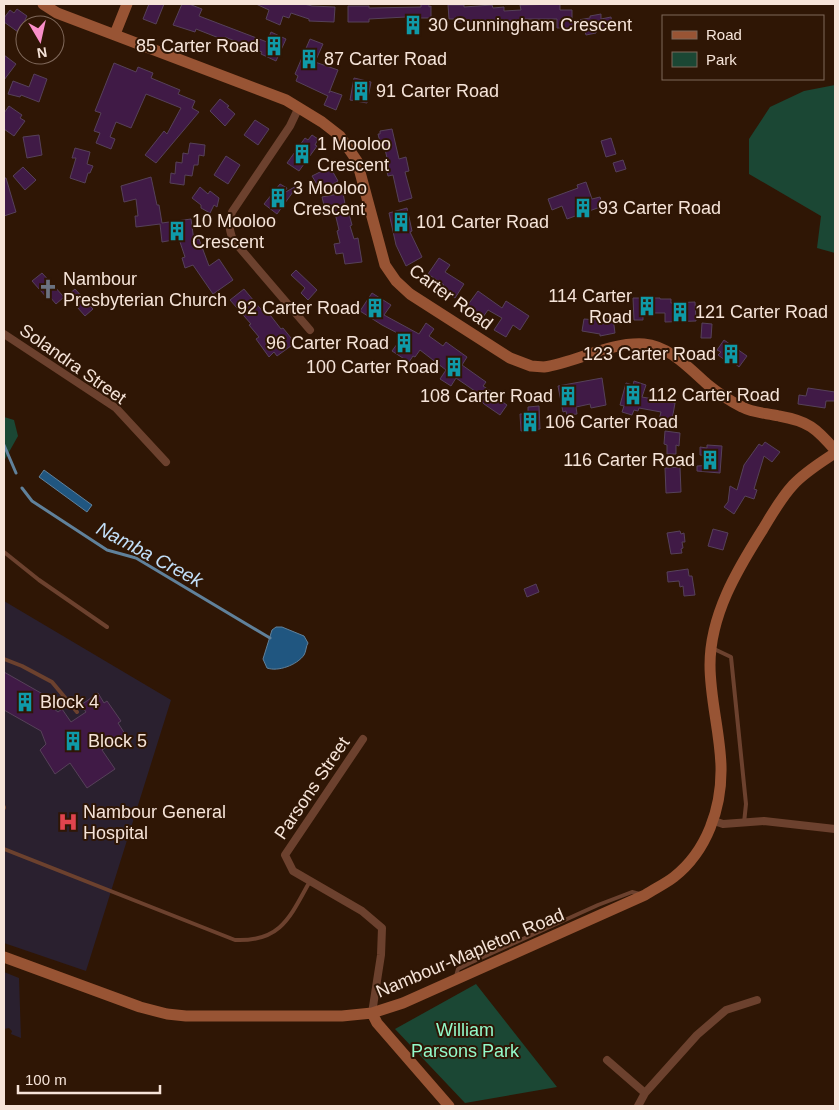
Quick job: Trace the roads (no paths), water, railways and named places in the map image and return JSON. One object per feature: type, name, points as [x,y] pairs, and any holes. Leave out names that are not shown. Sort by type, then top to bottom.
[{"type":"main road","name":"Carter Road","points":[[43,4],[57,13],[286,100],[322,122],[340,136],[357,161],[386,265],[396,281],[410,294],[516,361],[538,367],[559,364],[626,345],[645,344],[671,354],[709,386],[749,411],[810,424],[835,452]]},
{"type":"main road","points":[[115,34],[127,4]]},
{"type":"main road","name":"Nambour-Mapleton Road","points":[[4,957],[140,1007],[167,1014],[186,1016],[342,1016],[389,1009],[645,895],[674,877],[698,851],[714,821],[720,793],[721,766],[712,694],[711,646],[719,611],[730,584],[778,505],[793,485],[835,452]]},
{"type":"main road","points":[[372,1013],[377,1023],[449,1106]]},
{"type":"street","points":[[299,107],[286,132],[232,212],[229,230],[233,240],[310,330]]},
{"type":"street","name":"Solandra Street","points":[[4,334],[116,408],[166,462]]},
{"type":"street","name":"Parsons Street","points":[[364,739],[285,855],[293,871],[362,911],[382,928],[382,955],[372,1013]]},
{"type":"street","points":[[714,821],[723,824],[764,821],[835,830]]},
{"type":"street","points":[[638,1106],[645,1093],[696,1035],[726,1010],[757,1000]]},
{"type":"street","points":[[607,1060],[645,1093]]},
{"type":"lane","points":[[4,552],[39,580],[108,626]]},
{"type":"lane","points":[[711,646],[731,657],[746,804],[744,823]]},
{"type":"lane","points":[[4,659],[52,682],[77,712]]},
{"type":"lane","points":[[4,849],[235,940],[253,941],[271,934],[286,922],[310,881]]},
{"type":"water","points":[[44,470],[92,505],[87,512],[39,477]]},
{"type":"water","points":[[276,627],[282,627],[304,636],[308,643],[304,655],[297,662],[282,668],[271,669],[267,668],[263,659],[272,630]]},
{"type":"waterway","name":"Namba Creek","points":[[4,445],[16,473]]},
{"type":"waterway","name":"Namba Creek","points":[[22,488],[32,501],[107,550],[136,558],[270,638]]},
{"type":"place","name":"30 Cunningham Crescent","points":[[413,25]]},
{"type":"place","name":"85 Carter Road","points":[[274,46]]},
{"type":"place","name":"87 Carter Road","points":[[309,59]]},
{"type":"place","name":"91 Carter Road","points":[[361,91]]},
{"type":"place","name":"1 Mooloo Crescent","points":[[302,154]]},
{"type":"place","name":"3 Mooloo Crescent","points":[[278,198]]},
{"type":"place","name":"93 Carter Road","points":[[583,208]]},
{"type":"place","name":"101 Carter Road","points":[[401,222]]},
{"type":"place","name":"10 Mooloo Crescent","points":[[177,231]]},
{"type":"place","name":"Nambour Presbyterian Church","points":[[48,289]]},
{"type":"place","name":"114 Carter Road","points":[[647,306]]},
{"type":"place","name":"92 Carter Road","points":[[375,308]]},
{"type":"place","name":"121 Carter Road","points":[[680,312]]},
{"type":"place","name":"96 Carter Road","points":[[404,343]]},
{"type":"place","name":"123 Carter Road","points":[[731,354]]},
{"type":"place","name":"100 Carter Road","points":[[454,367]]},
{"type":"place","name":"112 Carter Road","points":[[633,395]]},
{"type":"place","name":"108 Carter Road","points":[[568,396]]},
{"type":"place","name":"106 Carter Road","points":[[530,422]]},
{"type":"place","name":"116 Carter Road","points":[[710,460]]},
{"type":"place","name":"Block 4","points":[[25,702]]},
{"type":"place","name":"Block 5","points":[[73,741]]},
{"type":"place","name":"Nambour General Hospital","points":[[68,822]]},
{"type":"park label","name":"William Parsons Park","points":[[465,1040]]}]
